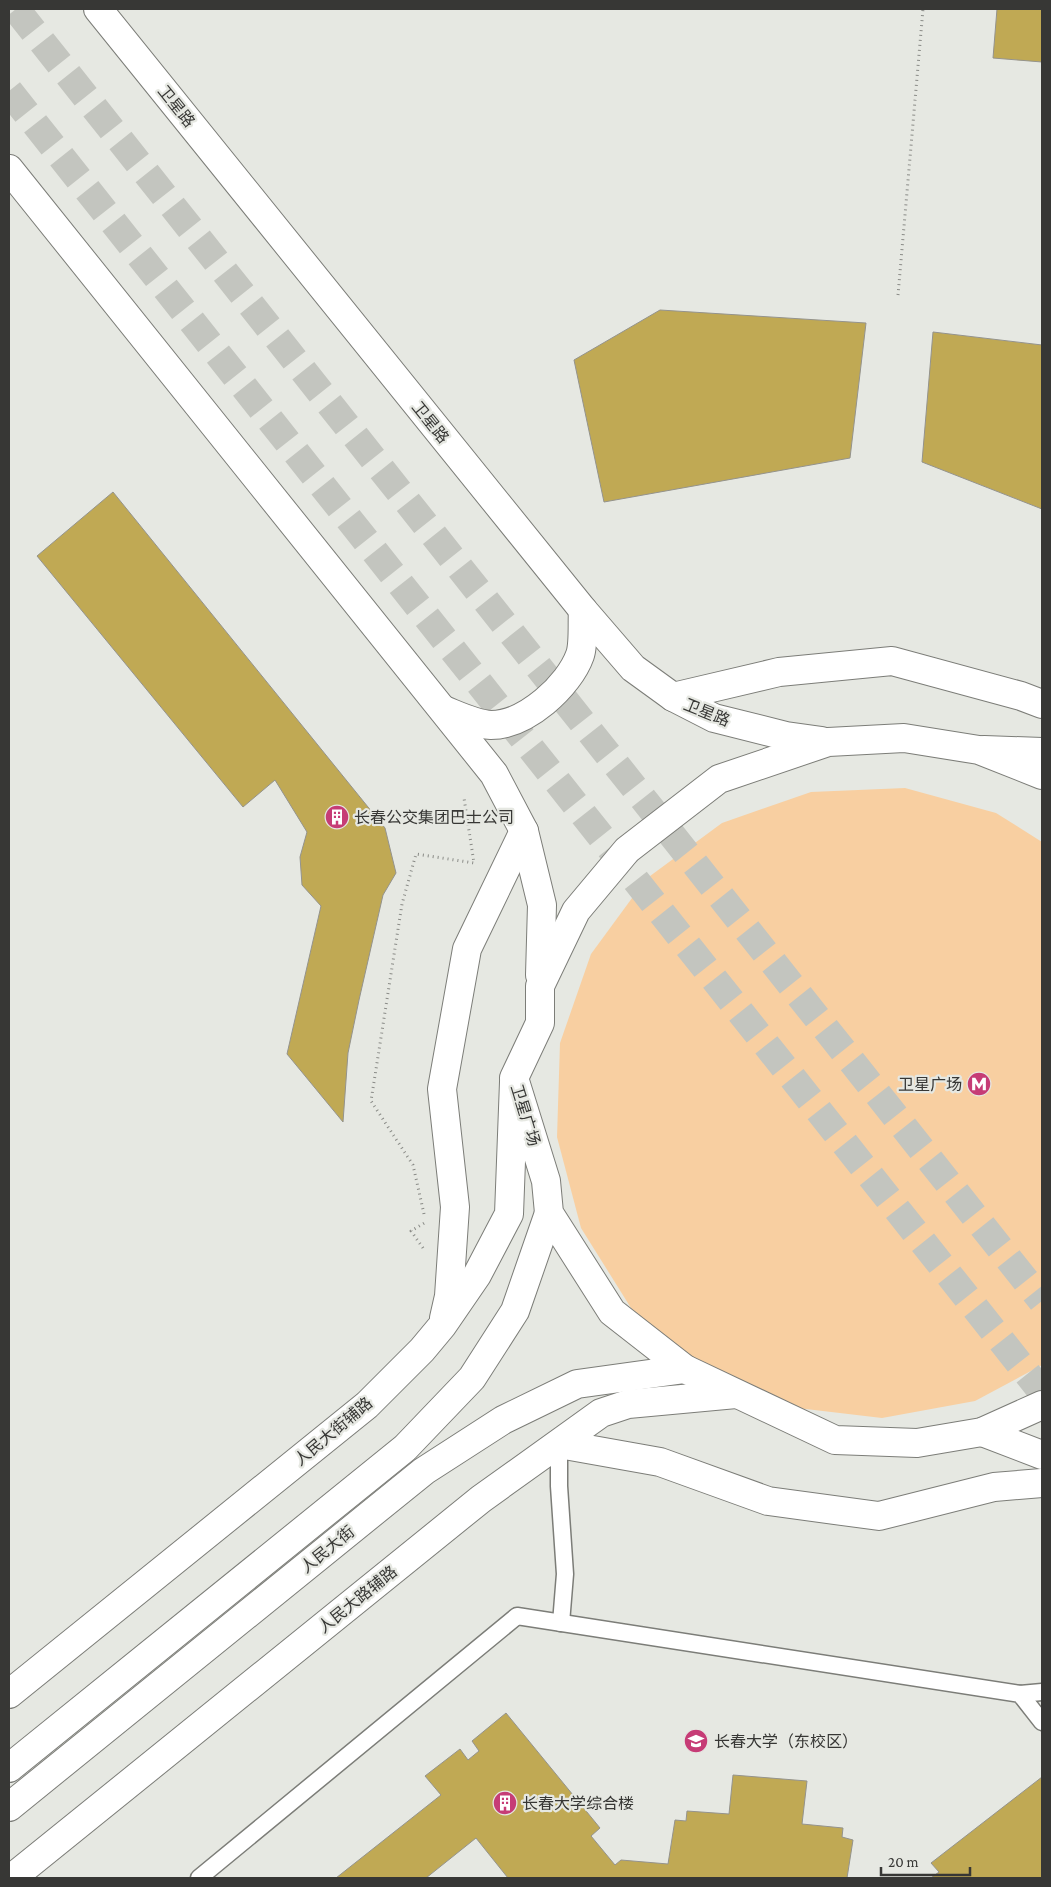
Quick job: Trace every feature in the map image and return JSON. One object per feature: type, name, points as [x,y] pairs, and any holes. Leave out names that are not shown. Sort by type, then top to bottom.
[{"type":"main road","name":"卫星路","points":[[98,9],[583,610],[633,668],[673,697],[714,718],[786,736],[828,742]]},
{"type":"main road","points":[[9,169],[494,774],[524,831],[542,905],[540,986]]},
{"type":"main road","points":[[444,710],[470,721],[492,725],[519,720],[551,695],[570,677],[581,653],[583,610]]},
{"type":"main road","points":[[673,697],[779,672],[892,661],[1021,696],[1042,704]]},
{"type":"main road","name":"卫星广场","points":[[1042,775],[979,750],[904,738],[828,742],[719,779],[627,850],[576,910],[540,986],[540,1023],[514,1078],[546,1181],[549,1213],[612,1312],[686,1369],[835,1440],[917,1443],[982,1432],[1042,1405]]},
{"type":"main road","points":[[979,750],[1042,752]]},
{"type":"main road","points":[[442,1326],[449,1296],[455,1207],[442,1089],[467,949],[524,831]]},
{"type":"main road","name":"人民大街辅路","points":[[9,1694],[367,1405],[422,1350],[442,1326],[476,1275],[509,1214],[514,1078]]},
{"type":"main road","name":"人民大街","points":[[9,1768],[411,1441],[472,1378],[515,1311],[549,1213]]},
{"type":"main road","name":"人民大街","points":[[9,1807],[424,1471],[503,1420],[577,1384],[686,1369]]},
{"type":"main road","name":"人民大路辅路","points":[[12,1878],[481,1499],[601,1413],[628,1404],[736,1394]]},
{"type":"main road","points":[[982,1432],[1042,1455]]},
{"type":"main road","points":[[559,1444],[660,1462],[768,1501],[879,1516],[994,1487],[1042,1483]]},
{"type":"lane","points":[[559,1444],[559,1486],[565,1574],[561,1623]]},
{"type":"lane","points":[[199,1878],[517,1616],[1020,1694],[1042,1692]]},
{"type":"lane","points":[[1020,1694],[1042,1704]]},
{"type":"lane","points":[[1020,1694],[1042,1722]]},
{"type":"path","points":[[898,295],[923,9]]},
{"type":"path","points":[[428,1255],[411,1231],[426,1222],[413,1164],[371,1100],[402,904],[416,854],[474,862],[464,798]]},
{"type":"shaded area","points":[[905,788],[996,813],[1042,842],[1042,1365],[975,1401],[882,1418],[789,1407],[703,1369],[631,1308],[581,1228],[557,1137],[560,1043],[591,954],[646,879],[722,823],[811,792]]},
{"type":"building","points":[[997,9],[1042,9],[1042,62],[993,58]]},
{"type":"building","points":[[660,310],[866,323],[850,458],[604,502],[574,360]]},
{"type":"building","points":[[933,332],[1042,345],[1042,509],[922,462]]},
{"type":"building","name":"长春公交集团巴士公司","points":[[113,492],[385,828],[396,873],[383,895],[359,1000],[348,1053],[343,1122],[287,1054],[321,906],[302,885],[300,857],[307,832],[275,780],[243,807],[37,556]]},
{"type":"building","name":"长春大学综合楼","points":[[506,1713],[600,1828],[591,1836],[615,1865],[621,1860],[668,1864],[675,1820],[686,1821],[687,1811],[729,1814],[733,1775],[807,1781],[802,1824],[843,1828],[842,1837],[853,1840],[847,1878],[508,1878],[476,1838],[426,1878],[336,1878],[441,1795],[425,1776],[460,1749],[468,1760],[479,1751],[472,1741]]},
{"type":"building","points":[[1042,1777],[1042,1878],[931,1878],[939,1872],[931,1863]]},
{"type":"tunnel","points":[[16,9],[1042,1301]]},
{"type":"tunnel","points":[[9,91],[1042,1392]]},
{"type":"place","name":"长春公交集团巴士公司","points":[[337,817]]},
{"type":"place","name":"卫星广场","points":[[979,1084]]},
{"type":"place","name":"长春大学（东校区）","points":[[696,1741]]},
{"type":"place","name":"长春大学综合楼","points":[[505,1803]]}]
